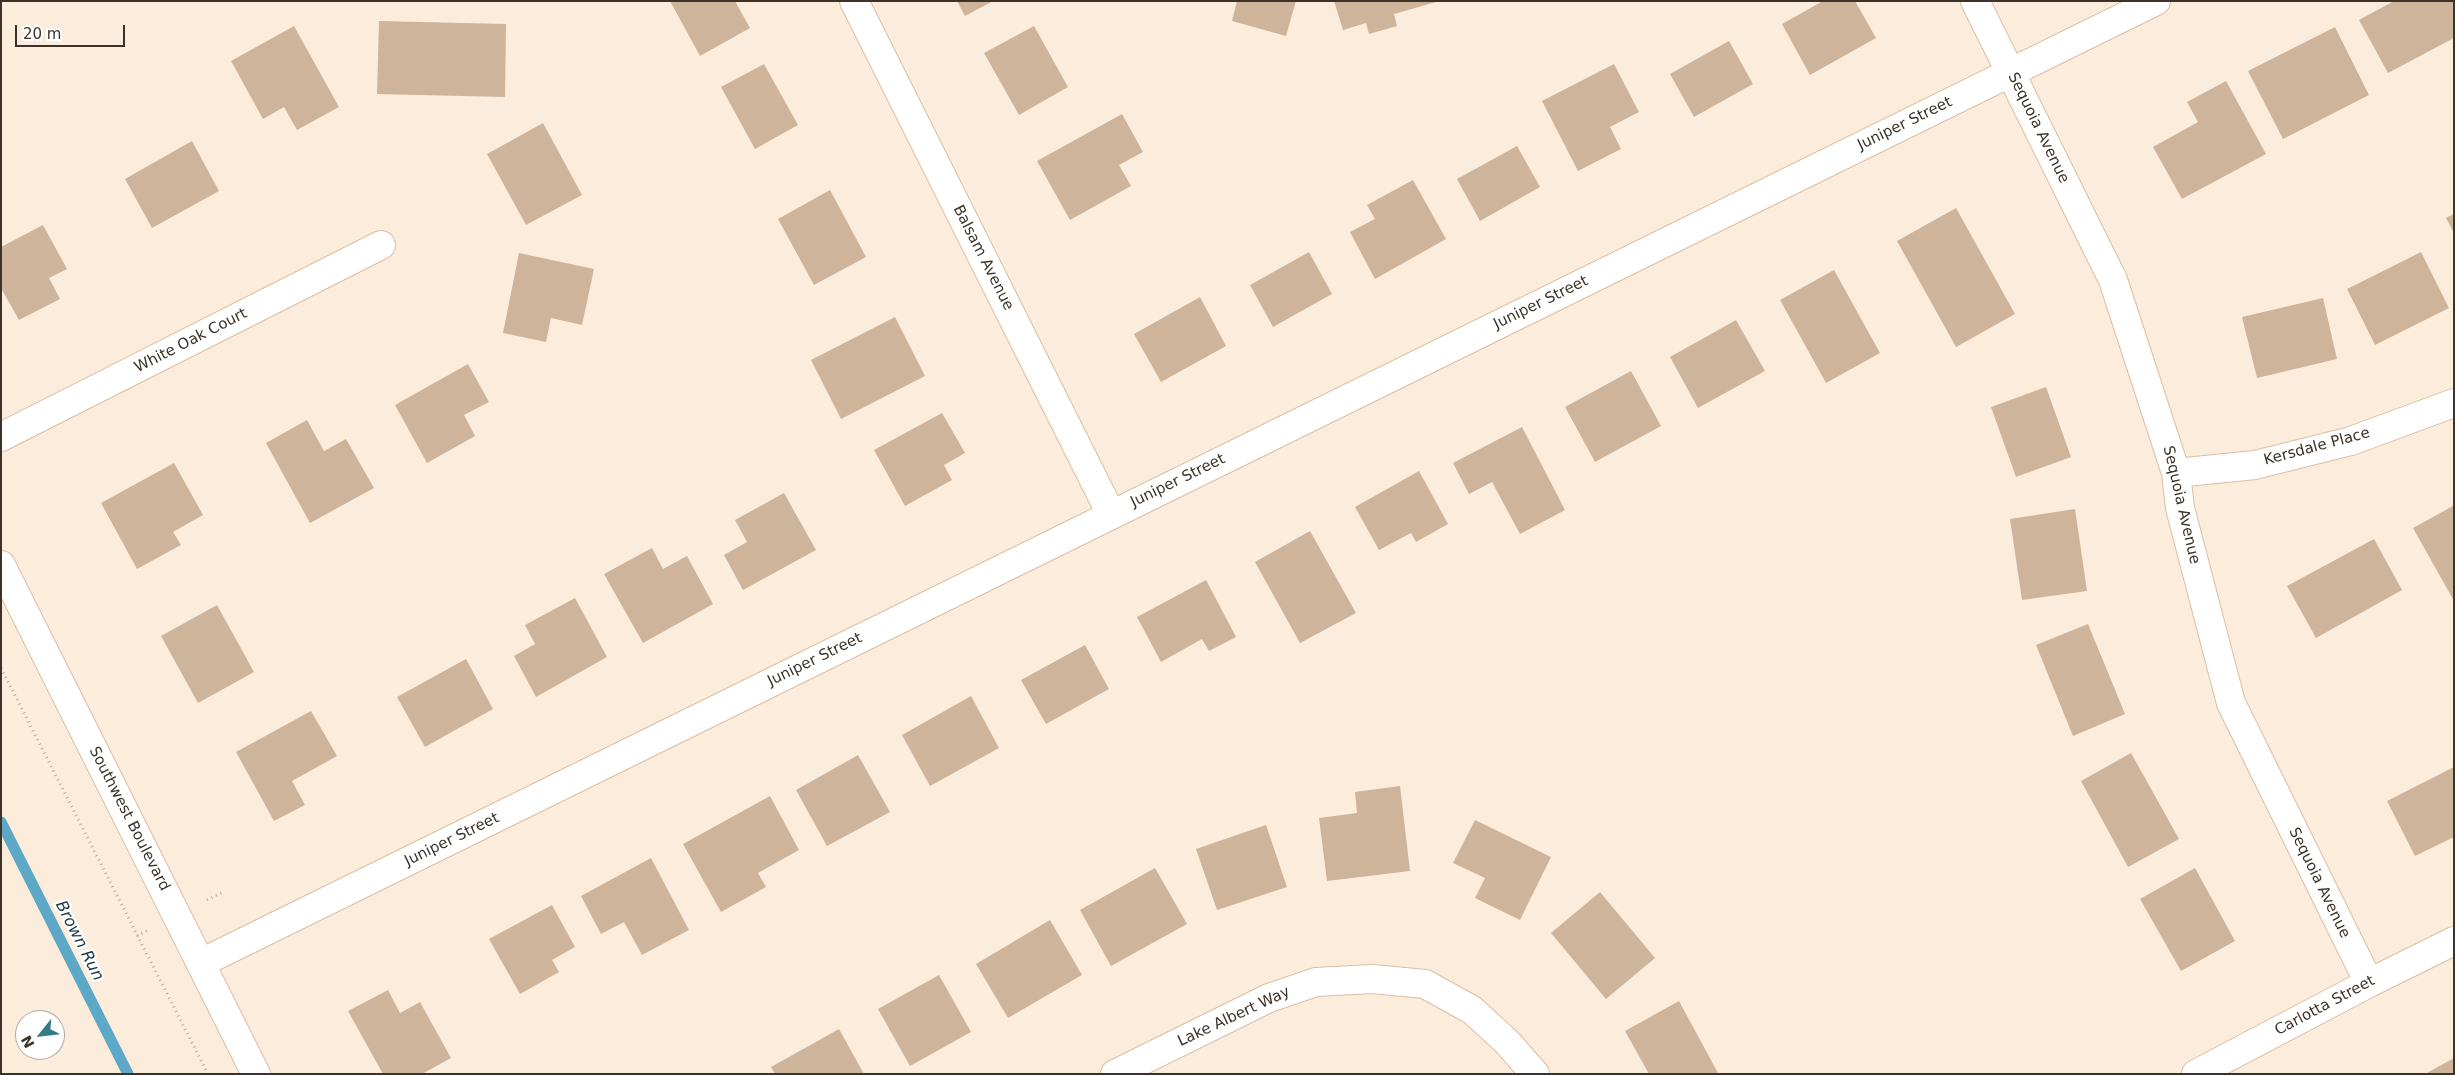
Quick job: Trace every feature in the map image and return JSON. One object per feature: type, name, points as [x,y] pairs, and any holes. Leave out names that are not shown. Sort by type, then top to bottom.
[{"type":"street","name":"Balsam Avenue","points":[[854,1],[1112,514]]},
{"type":"street","name":"Sequoia Avenue","points":[[1975,1],[2113,280],[2176,472],[2180,508],[2231,703],[2369,983]]},
{"type":"street","name":"Juniper Street","points":[[201,963],[2156,1]]},
{"type":"street","name":"White Oak Court","points":[[1,437],[381,245]]},
{"type":"street","name":"Kersdale Place","points":[[2176,472],[2255,464],[2332,445],[2454,403]]},
{"type":"street","name":"Southwest Boulevard","points":[[1,565],[256,1074]]},
{"type":"street","name":"Carlotta Street","points":[[2196,1074],[2369,983],[2454,941]]},
{"type":"street","name":"Lake Albert Way","points":[[1115,1074],[1269,998],[1316,982],[1372,978],[1425,984],[1472,1010],[1507,1042],[1535,1074]]},
{"type":"path","points":[[1,668],[208,1074]]},
{"type":"building","points":[[670,1],[735,1],[750,28],[700,56]]},
{"type":"building","points":[[957,1],[993,1],[965,16]]},
{"type":"building","points":[[1237,1],[1296,1],[1286,36],[1232,21]]},
{"type":"building","points":[[1334,1],[1436,2],[1394,14],[1397,26],[1369,34],[1366,23],[1343,30]]},
{"type":"building","points":[[1823,1],[1855,1],[1876,38],[1810,75],[1782,24]]},
{"type":"building","points":[[2394,1],[2454,1],[2454,38],[2388,73],[2359,20]]},
{"type":"building","points":[[379,21],[506,24],[505,97],[377,94]]},
{"type":"building","points":[[294,26],[339,107],[297,130],[284,107],[263,119],[231,61]]},
{"type":"building","points":[[1034,26],[1068,87],[1019,115],[984,53]]},
{"type":"building","points":[[2335,27],[2369,95],[2283,139],[2248,71]]},
{"type":"building","points":[[1729,41],[1753,84],[1694,117],[1670,74]]},
{"type":"building","points":[[764,64],[798,125],[755,149],[721,87]]},
{"type":"building","points":[[1614,64],[1639,112],[1610,127],[1621,149],[1578,171],[1542,101]]},
{"type":"building","points":[[2226,81],[2266,154],[2182,199],[2153,147],[2198,122],[2187,102]]},
{"type":"building","points":[[1122,114],[1143,152],[1119,165],[1131,186],[1070,220],[1037,161]]},
{"type":"building","points":[[543,123],[582,195],[526,225],[487,154]]},
{"type":"building","points":[[192,141],[219,191],[152,228],[125,179]]},
{"type":"building","points":[[1517,146],[1540,187],[1480,221],[1457,179]]},
{"type":"building","points":[[1413,180],[1446,239],[1375,279],[1350,232],[1375,219],[1367,205]]},
{"type":"building","points":[[830,190],[866,257],[814,285],[778,219]]},
{"type":"building","points":[[1956,208],[2015,314],[1956,347],[1897,241]]},
{"type":"building","points":[[2454,214],[2454,233],[2446,218]]},
{"type":"building","points":[[43,225],[67,269],[49,278],[60,299],[19,320],[1,288],[1,247]]},
{"type":"building","points":[[1309,252],[1332,294],[1273,327],[1250,285]]},
{"type":"building","points":[[2421,252],[2449,308],[2375,345],[2347,289]]},
{"type":"building","points":[[519,253],[594,269],[582,325],[551,318],[546,342],[503,333]]},
{"type":"building","points":[[1834,270],[1880,353],[1826,383],[1780,300]]},
{"type":"building","points":[[1200,297],[1226,346],[1161,382],[1134,334]]},
{"type":"building","points":[[2323,298],[2337,359],[2257,378],[2242,317]]},
{"type":"building","points":[[895,317],[925,376],[841,419],[811,360]]},
{"type":"building","points":[[1736,320],[1765,371],[1698,408],[1670,357]]},
{"type":"building","points":[[468,364],[489,402],[464,415],[475,436],[427,463],[395,405]]},
{"type":"building","points":[[1631,371],[1661,426],[1595,462],[1565,407]]},
{"type":"building","points":[[2046,387],[2071,457],[2016,477],[1991,407]]},
{"type":"building","points":[[942,413],[965,453],[944,465],[952,480],[905,506],[874,450]]},
{"type":"building","points":[[307,420],[324,451],[346,439],[374,488],[310,523],[266,443]]},
{"type":"building","points":[[1522,427],[1565,510],[1520,534],[1492,482],[1469,494],[1453,463]]},
{"type":"building","points":[[174,463],[203,515],[173,532],[181,545],[137,569],[101,503]]},
{"type":"building","points":[[1419,471],[1448,524],[1416,542],[1411,533],[1379,550],[1355,507]]},
{"type":"building","points":[[784,493],[816,550],[743,590],[724,555],[747,542],[735,520]]},
{"type":"building","points":[[2453,506],[2454,508],[2454,601],[2413,528]]},
{"type":"building","points":[[2075,509],[2087,591],[2022,600],[2010,519]]},
{"type":"building","points":[[1310,531],[1356,613],[1300,643],[1255,562]]},
{"type":"building","points":[[2374,539],[2402,590],[2316,638],[2287,586]]},
{"type":"building","points":[[652,548],[663,569],[687,556],[713,604],[643,643],[604,574]]},
{"type":"building","points":[[1206,580],[1236,637],[1209,651],[1202,639],[1161,662],[1137,617]]},
{"type":"building","points":[[575,598],[607,657],[536,697],[514,656],[535,644],[525,625]]},
{"type":"building","points":[[217,605],[254,672],[198,703],[161,636]]},
{"type":"building","points":[[2088,624],[2125,714],[2073,736],[2036,645]]},
{"type":"building","points":[[1085,645],[1109,689],[1046,724],[1021,680]]},
{"type":"building","points":[[466,659],[493,709],[425,747],[397,697]]},
{"type":"building","points":[[971,696],[999,748],[930,786],[902,735]]},
{"type":"building","points":[[311,711],[337,756],[292,781],[305,805],[274,821],[236,752]]},
{"type":"building","points":[[2131,753],[2179,839],[2128,867],[2081,781]]},
{"type":"building","points":[[858,755],[890,812],[827,846],[796,790]]},
{"type":"building","points":[[2454,767],[2454,837],[2415,856],[2387,801]]},
{"type":"building","points":[[1400,786],[1410,871],[1327,881],[1319,818],[1357,813],[1355,792]]},
{"type":"building","points":[[770,796],[799,850],[758,873],[766,887],[721,912],[683,844]]},
{"type":"building","points":[[1475,820],[1551,857],[1520,920],[1475,898],[1485,878],[1453,863]]},
{"type":"building","points":[[1266,825],[1287,887],[1217,910],[1196,849]]},
{"type":"building","points":[[651,858],[689,930],[642,955],[624,922],[601,934],[581,896]]},
{"type":"building","points":[[1155,868],[1187,924],[1111,966],[1080,910]]},
{"type":"building","points":[[2195,868],[2235,941],[2181,971],[2140,899]]},
{"type":"building","points":[[1600,892],[1655,958],[1606,999],[1551,933]]},
{"type":"building","points":[[552,905],[575,947],[552,960],[559,972],[520,994],[489,939]]},
{"type":"building","points":[[1050,920],[1082,975],[1008,1018],[976,964]]},
{"type":"building","points":[[939,975],[971,1032],[910,1066],[878,1009]]},
{"type":"building","points":[[388,990],[400,1013],[420,1002],[451,1058],[422,1074],[383,1074],[348,1011]]},
{"type":"building","points":[[1679,1001],[1718,1073],[1649,1074],[1625,1031]]},
{"type":"building","points":[[839,1029],[864,1074],[775,1074],[771,1067]]},
{"type":"building","points":[[2454,1058],[2454,1074],[2425,1074]]},
{"type":"waterway","name":"Brown Run","points":[[1,822],[128,1074]]}]
